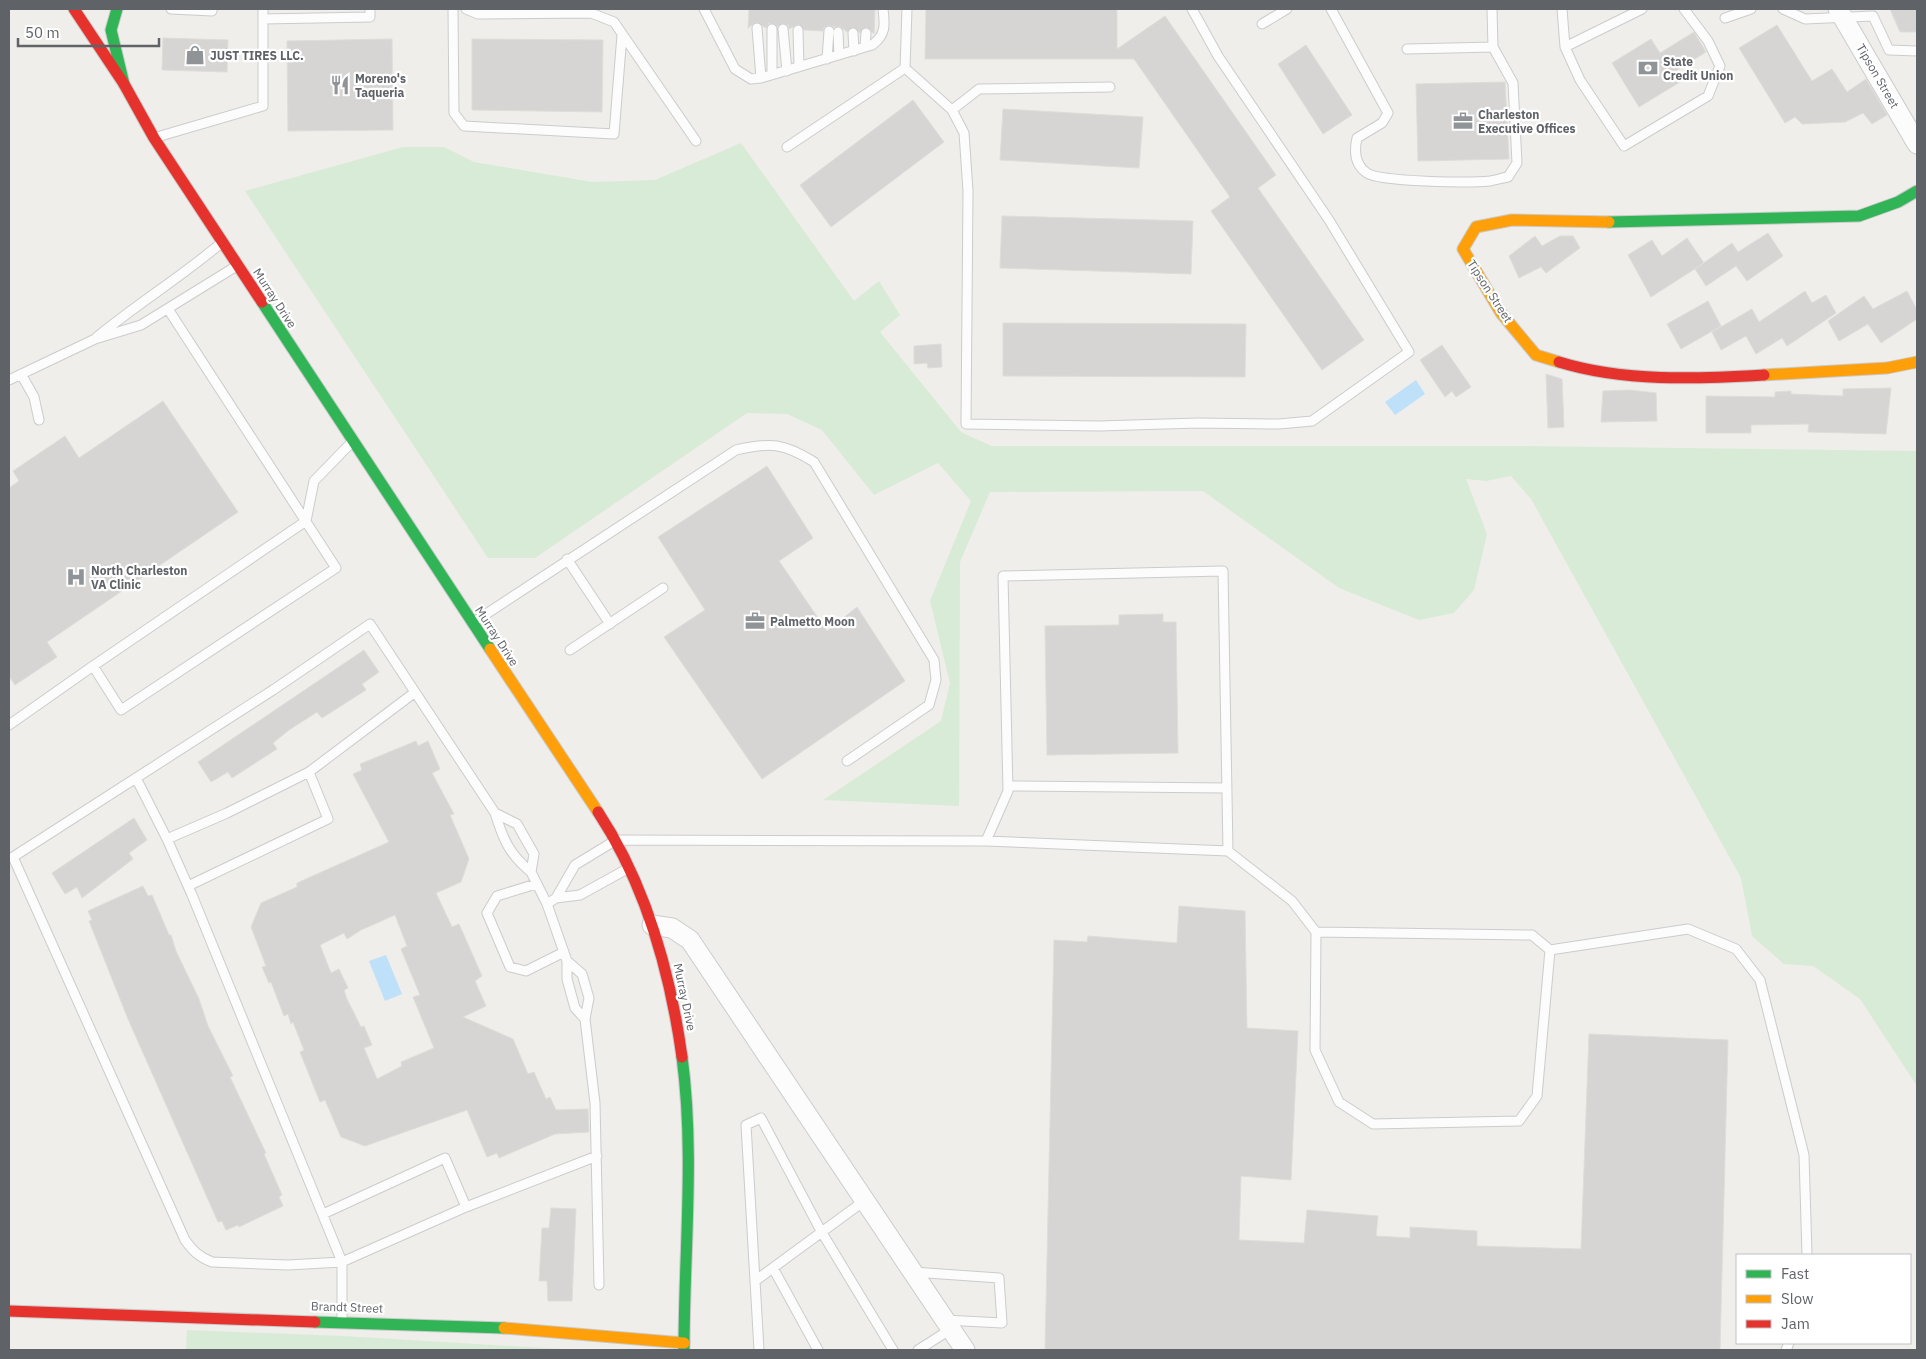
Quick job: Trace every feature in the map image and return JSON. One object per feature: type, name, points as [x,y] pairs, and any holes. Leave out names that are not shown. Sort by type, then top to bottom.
[{"type":"street","name":"Murray Drive","points":[[74,9],[124,84],[154,138],[616,840],[629,868],[652,925],[677,1016],[688,1103],[684,1346]]},
{"type":"street","points":[[117,9],[111,30],[124,84]]},
{"type":"street","name":"Tipson Street","points":[[1841,13],[1917,144]]},
{"type":"street","name":"Tipson Street","points":[[1917,191],[1898,202],[1859,216],[1609,222],[1512,220],[1476,227],[1463,249],[1477,276],[1501,313],[1536,355],[1581,369],[1655,378],[1750,376],[1887,368],[1917,362]]},
{"type":"street","points":[[652,925],[672,928],[690,940],[965,1350]]},
{"type":"street","name":"Brandt Street","points":[[9,1311],[532,1329],[684,1346]]},
{"type":"lane","points":[[171,9],[212,11],[212,9]]},
{"type":"lane","points":[[154,138],[263,106],[264,9]]},
{"type":"lane","points":[[263,19],[370,17],[370,9]]},
{"type":"lane","points":[[453,9],[454,113],[464,126],[614,134],[622,35]]},
{"type":"lane","points":[[466,9],[478,14],[591,11],[614,22],[696,141]]},
{"type":"lane","points":[[704,9],[735,69],[751,78],[761,78],[866,47],[881,39],[886,26],[883,9]]},
{"type":"lane","points":[[905,68],[907,9]]},
{"type":"lane","points":[[905,68],[952,110],[964,133],[968,192],[966,424],[1099,426],[1198,423],[1279,424],[1312,421],[1409,352],[1329,220],[1218,56],[1192,9]]},
{"type":"lane","points":[[1262,24],[1287,9]]},
{"type":"lane","points":[[1331,9],[1388,113],[1382,123],[1357,138],[1355,150],[1359,165],[1368,174],[1392,179],[1490,181],[1508,177],[1514,171],[1517,163],[1514,82],[1494,47],[1492,9]]},
{"type":"lane","points":[[1562,9],[1566,47],[1580,80],[1624,146],[1708,96],[1720,66],[1708,41],[1684,9]]},
{"type":"lane","points":[[1566,47],[1642,9]]},
{"type":"lane","points":[[1725,18],[1751,9]]},
{"type":"lane","points":[[1783,9],[1805,19],[1841,13],[1875,12],[1889,50],[1917,51]]},
{"type":"lane","points":[[757,28],[761,78]]},
{"type":"lane","points":[[772,29],[772,74]]},
{"type":"lane","points":[[783,29],[786,71]]},
{"type":"lane","points":[[798,30],[799,67]]},
{"type":"lane","points":[[827,58],[833,32],[839,55]]},
{"type":"lane","points":[[853,33],[854,51]]},
{"type":"lane","points":[[866,33],[866,47]]},
{"type":"lane","points":[[1407,48],[1494,47]]},
{"type":"lane","points":[[787,147],[905,68]]},
{"type":"lane","points":[[952,110],[979,89],[1110,86]]},
{"type":"lane","points":[[95,339],[124,315],[190,269],[222,242]]},
{"type":"lane","points":[[9,380],[95,339],[141,326],[238,265]]},
{"type":"lane","points":[[93,666],[121,710],[336,568],[168,309]]},
{"type":"lane","points":[[21,374],[34,397],[39,420]]},
{"type":"lane","points":[[9,725],[306,521],[314,481],[353,442]]},
{"type":"lane","points":[[472,623],[736,450],[758,445],[778,445],[798,452],[814,462],[934,660],[936,680],[929,705],[847,761]]},
{"type":"lane","points":[[567,560],[610,624]]},
{"type":"lane","points":[[986,841],[1008,791],[1003,576],[1223,571],[1228,851]]},
{"type":"lane","points":[[570,650],[663,588]]},
{"type":"lane","points":[[532,872],[516,859],[502,835],[495,812],[414,693],[370,624],[273,690],[14,857],[185,1240],[194,1252],[212,1262],[288,1265],[342,1262],[466,1206],[597,1156]]},
{"type":"lane","points":[[167,839],[227,813],[309,772],[414,693]]},
{"type":"lane","points":[[188,886],[328,820],[309,772]]},
{"type":"lane","points":[[136,778],[188,886],[342,1262],[342,1321]]},
{"type":"lane","points":[[1008,786],[1227,788]]},
{"type":"lane","points":[[495,812],[518,824],[534,854],[532,872],[547,904],[566,956],[567,979],[575,1008],[585,1019]]},
{"type":"lane","points":[[510,849],[526,839]]},
{"type":"lane","points":[[556,898],[575,866],[616,840],[986,841],[1228,851],[1292,901],[1316,932],[1315,1050],[1339,1102],[1373,1124],[1520,1121],[1537,1096],[1550,950]]},
{"type":"lane","points":[[547,904],[556,898],[580,894],[629,868]]},
{"type":"lane","points":[[536,884],[497,896],[487,913],[510,967],[526,971],[566,956]]},
{"type":"lane","points":[[1316,932],[1532,935],[1550,950],[1688,930],[1736,949],[1760,980],[1804,1155],[1807,1254]]},
{"type":"lane","points":[[566,956],[582,974],[589,998],[585,1019],[595,1103],[599,1284]]},
{"type":"lane","points":[[570,991],[586,985]]},
{"type":"lane","points":[[759,1350],[746,1125],[762,1118],[821,1231],[893,1350]]},
{"type":"lane","points":[[323,1214],[445,1158],[466,1206]]},
{"type":"lane","points":[[755,1281],[864,1201]]},
{"type":"lane","points":[[773,1268],[818,1350]]},
{"type":"lane","points":[[913,1272],[999,1278],[1002,1324],[948,1324],[918,1350]]},
{"type":"green space","points":[[741,143],[854,301],[879,281],[900,315],[880,332],[961,432],[991,446],[1516,446],[1917,451],[1917,1086],[1860,999],[1813,966],[1784,964],[1752,936],[1741,878],[1531,499],[1511,476],[1486,481],[1466,479],[1487,534],[1474,590],[1454,613],[1419,620],[1339,588],[1203,491],[990,492],[960,562],[959,806],[823,800],[941,721],[950,683],[930,601],[971,501],[938,463],[874,495],[822,430],[787,414],[747,413],[535,558],[488,558],[245,191],[403,147],[444,147],[474,162],[592,182],[655,180]]},
{"type":"green space","points":[[187,1330],[343,1336],[579,1350],[186,1350]]},
{"type":"water","points":[[1416,380],[1425,394],[1395,415],[1385,402]]},
{"type":"water","points":[[386,955],[402,994],[385,1001],[369,961]]},
{"type":"building","points":[[749,9],[875,9],[874,34],[867,27],[863,28],[860,33],[853,27],[847,32],[840,26],[834,27],[829,25],[824,27],[823,31],[804,30],[798,24],[789,29],[788,25],[783,23],[778,26],[769,23],[766,28],[756,22],[748,28]]},
{"type":"building","points":[[926,9],[1117,9],[1117,49],[1165,16],[1276,175],[1258,188],[1364,340],[1322,370],[1211,211],[1230,197],[1134,59],[925,59]]},
{"type":"building","points":[[1890,9],[1917,9],[1917,32],[1900,32]]},
{"type":"building","points":[[1777,25],[1812,81],[1832,69],[1847,92],[1866,79],[1887,115],[1872,124],[1863,113],[1845,122],[1802,124],[1795,117],[1785,123],[1739,48]]},
{"type":"building","name":"State Credit Union","points":[[1694,32],[1706,52],[1674,72],[1680,82],[1639,107],[1612,63],[1651,39],[1660,53]]},
{"type":"building","name":"JUST TIRES LLC.","points":[[163,38],[228,40],[227,72],[162,70]]},
{"type":"building","name":"Moreno's Taqueria","points":[[392,39],[393,130],[288,131],[287,41]]},
{"type":"building","points":[[472,39],[603,40],[602,112],[472,110]]},
{"type":"building","points":[[1306,45],[1352,115],[1323,134],[1278,64]]},
{"type":"building","name":"Charleston Executive Offices","points":[[1505,82],[1509,159],[1418,161],[1416,84]]},
{"type":"building","points":[[913,100],[944,142],[831,227],[800,185]]},
{"type":"building","points":[[1003,109],[1143,117],[1139,168],[1000,160]]},
{"type":"building","points":[[1002,216],[1193,221],[1191,274],[1000,268]]},
{"type":"building","points":[[1768,233],[1783,256],[1747,281],[1736,266],[1706,286],[1695,269],[1732,243],[1738,252]]},
{"type":"building","points":[[1535,236],[1542,246],[1560,236],[1573,236],[1580,248],[1546,273],[1541,267],[1519,278],[1509,256]]},
{"type":"building","points":[[1687,238],[1704,263],[1651,297],[1628,255],[1652,240],[1662,256]]},
{"type":"building","points":[[1805,291],[1812,303],[1826,295],[1836,313],[1787,346],[1782,338],[1756,354],[1746,336],[1721,350],[1712,332],[1752,309],[1759,322]]},
{"type":"building","points":[[1907,291],[1917,310],[1917,319],[1881,343],[1868,324],[1839,341],[1828,321],[1864,296],[1873,309]]},
{"type":"building","points":[[1708,301],[1721,326],[1681,349],[1667,324]]},
{"type":"building","points":[[1003,323],[1246,324],[1245,377],[1003,376]]},
{"type":"building","points":[[941,344],[942,367],[928,368],[927,363],[914,364],[914,346]]},
{"type":"building","points":[[1442,345],[1471,387],[1456,397],[1452,391],[1445,397],[1420,360]]},
{"type":"building","points":[[1546,374],[1562,379],[1564,427],[1548,428]]},
{"type":"building","points":[[1891,388],[1886,434],[1808,432],[1809,424],[1751,425],[1751,433],[1706,433],[1706,396],[1775,397],[1775,392],[1791,391],[1791,394],[1843,396],[1843,389]]},
{"type":"building","points":[[1630,390],[1656,393],[1657,421],[1601,422],[1603,391]]},
{"type":"building","name":"North Charleston VA Clinic","points":[[163,401],[238,512],[47,642],[57,657],[15,685],[9,676],[9,488],[19,481],[13,471],[65,436],[79,458]]},
{"type":"building","name":"Palmetto Moon","points":[[767,466],[813,538],[779,561],[827,631],[857,607],[905,681],[762,779],[664,637],[705,610],[658,537]]},
{"type":"building","points":[[1163,614],[1163,622],[1176,622],[1178,753],[1047,755],[1045,626],[1119,625],[1119,615]]},
{"type":"building","points":[[364,650],[379,672],[362,684],[366,690],[322,718],[317,712],[289,730],[273,743],[277,749],[232,778],[228,772],[211,782],[198,762]]},
{"type":"building","points":[[416,741],[418,746],[428,741],[440,769],[432,773],[454,814],[450,815],[469,859],[461,882],[436,893],[452,927],[459,924],[482,976],[475,981],[486,1006],[463,1017],[513,1039],[528,1074],[534,1072],[546,1099],[550,1097],[556,1110],[588,1109],[589,1132],[555,1134],[499,1158],[497,1153],[487,1157],[467,1110],[365,1146],[341,1137],[325,1100],[320,1102],[300,1052],[304,1050],[293,1022],[291,1024],[288,1014],[284,1016],[271,982],[269,983],[262,967],[266,966],[251,927],[261,903],[297,887],[297,883],[389,842],[353,774],[362,770],[360,764]],"holes":[[[395,915],[407,946],[401,949],[420,995],[413,997],[434,1048],[401,1062],[402,1066],[377,1079],[364,1048],[372,1045],[364,1026],[361,1027],[347,999],[344,990],[348,988],[339,969],[331,973],[320,945],[344,933],[347,939],[361,930]]]},
{"type":"building","points":[[134,818],[147,840],[129,853],[133,859],[82,898],[77,887],[65,894],[52,873]]},
{"type":"building","points":[[143,886],[148,896],[152,895],[169,935],[171,935],[176,951],[199,999],[208,1026],[233,1076],[230,1077],[266,1153],[264,1154],[282,1195],[279,1197],[283,1206],[239,1227],[238,1225],[226,1230],[222,1221],[218,1222],[128,1019],[89,921],[92,920],[88,911]]},
{"type":"building","points":[[1179,906],[1245,911],[1247,1028],[1298,1031],[1291,1180],[1241,1176],[1239,1240],[1304,1243],[1307,1210],[1378,1216],[1376,1236],[1410,1238],[1410,1227],[1477,1231],[1477,1246],[1581,1249],[1589,1034],[1728,1040],[1720,1350],[1045,1350],[1054,940],[1087,942],[1088,936],[1177,943]]},
{"type":"building","points":[[551,1208],[576,1209],[572,1301],[548,1301],[547,1281],[539,1281],[542,1228],[549,1228]]},
{"type":"traffic: fast","points":[[117,9],[111,30],[124,84]]},
{"type":"traffic: fast","points":[[1609,222],[1859,216],[1898,202],[1917,191]]},
{"type":"traffic: fast","points":[[262,302],[490,649]]},
{"type":"traffic: fast","points":[[682,1057],[688,1130],[684,1350]]},
{"type":"traffic: fast","points":[[315,1322],[504,1328]]},
{"type":"traffic: slow","points":[[1559,362],[1536,355],[1501,313],[1463,249],[1476,227],[1512,220],[1609,222]]},
{"type":"traffic: slow","points":[[1764,375],[1887,368],[1917,362]]},
{"type":"traffic: slow","points":[[490,649],[598,812]]},
{"type":"traffic: slow","points":[[504,1328],[684,1343]]},
{"type":"traffic: jam","points":[[74,9],[124,84],[154,138],[262,302]]},
{"type":"traffic: jam","points":[[1559,362],[1609,373],[1660,378],[1764,375]]},
{"type":"traffic: jam","points":[[598,812],[630,869],[654,930],[671,993],[682,1057]]},
{"type":"traffic: jam","points":[[9,1311],[315,1322]]},
{"type":"place","name":"JUST TIRES LLC.","points":[[195,55]]},
{"type":"place","name":"State Credit Union","points":[[1648,68]]},
{"type":"place","name":"Moreno's Taqueria","points":[[340,85]]},
{"type":"place","name":"Charleston Executive Offices","points":[[1463,121]]},
{"type":"place","name":"North Charleston VA Clinic","points":[[76,577]]},
{"type":"place","name":"Palmetto Moon","points":[[755,621]]}]
